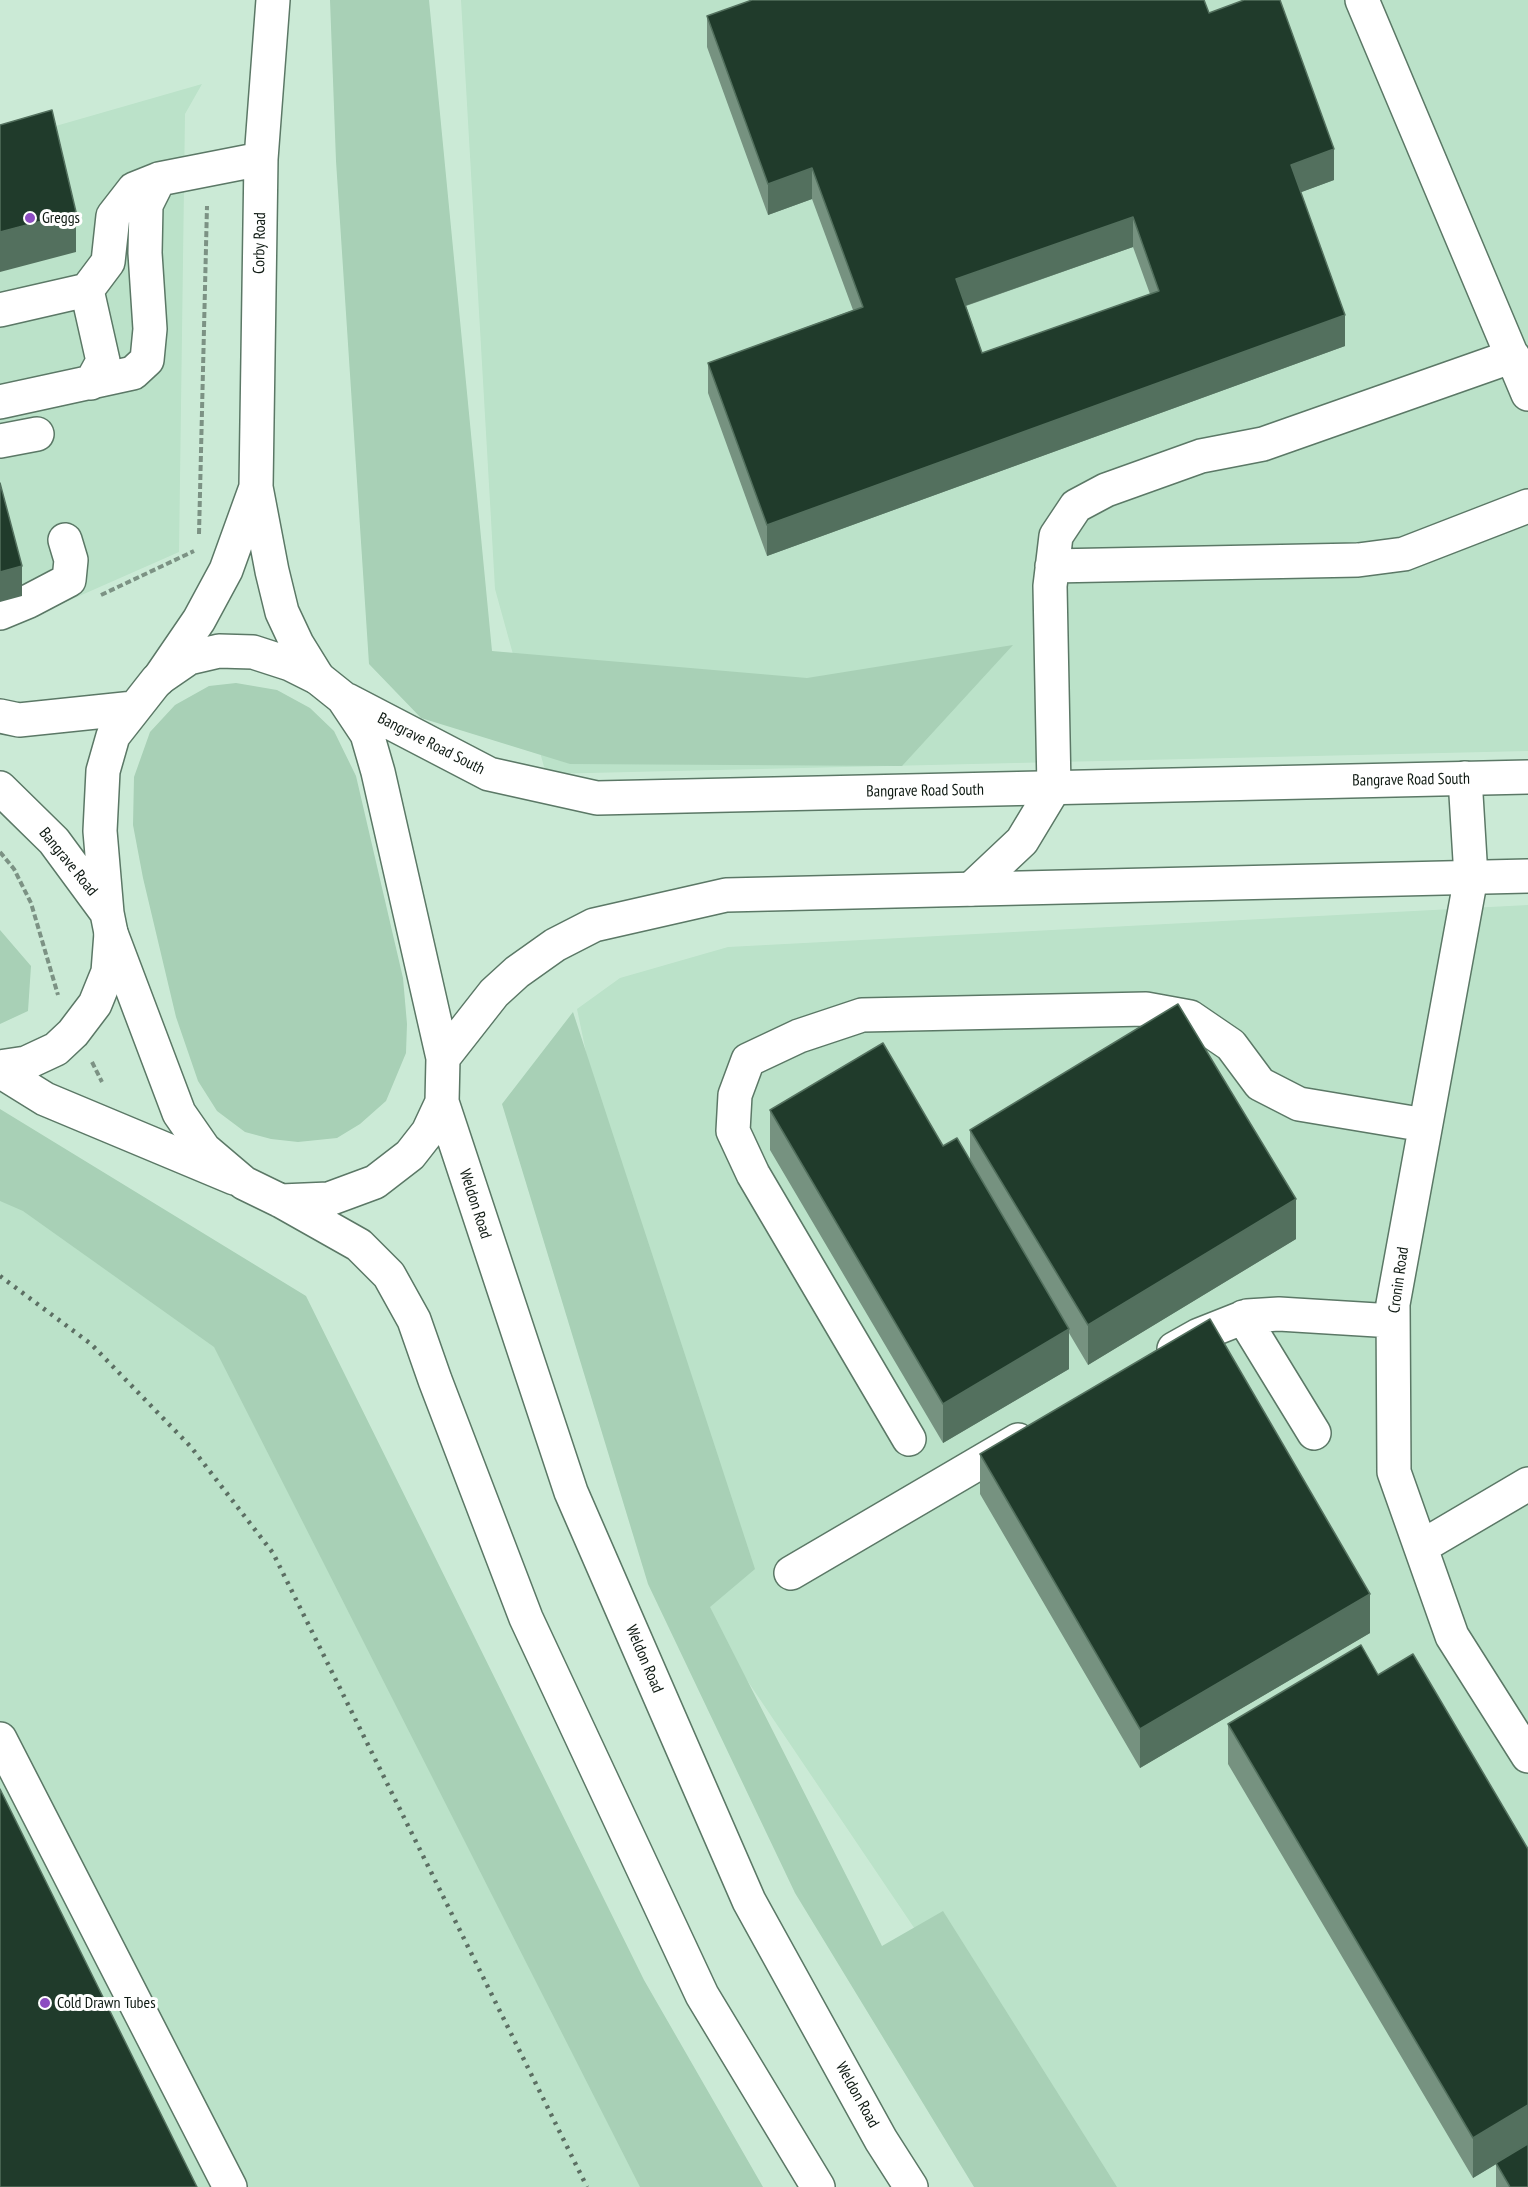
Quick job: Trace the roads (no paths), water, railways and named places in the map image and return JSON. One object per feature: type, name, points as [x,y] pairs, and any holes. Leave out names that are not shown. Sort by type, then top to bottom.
[{"type":"main road","name":"Corby Road","points":[[273,0],[261,159],[256,487],[282,612],[297,644],[367,734],[378,772],[442,1058],[441,1102]]},
{"type":"main road","points":[[1362,0],[1528,394]]},
{"type":"main road","points":[[0,310],[87,290],[108,262],[113,216],[134,189],[159,179],[261,159]]},
{"type":"main road","points":[[0,402],[133,373],[147,360],[150,329],[145,253],[146,205],[159,179]]},
{"type":"main road","points":[[87,290],[103,361],[92,383]]},
{"type":"main road","points":[[970,889],[1022,841],[1053,788],[1053,665],[1050,586],[1056,536],[1076,506],[1106,490],[1201,456],[1263,444],[1513,356]]},
{"type":"main road","points":[[0,441],[37,434]]},
{"type":"main road","name":"Corby Road","points":[[158,680],[199,620],[225,570],[256,487]]},
{"type":"main road","points":[[1052,566],[1358,560],[1404,554],[1528,506]]},
{"type":"main road","points":[[0,613],[69,580],[71,560],[65,540]]},
{"type":"main road","name":"Bangrave Road South","points":[[158,680],[189,658],[219,651],[253,652],[290,664],[489,774],[597,798],[1528,777]]},
{"type":"main road","points":[[0,1069],[26,1063],[56,1049],[73,1033],[95,1004],[108,972],[109,923],[100,831],[103,771],[113,736],[158,680]]},
{"type":"main road","points":[[0,716],[19,720],[134,708]]},
{"type":"main road","name":"Cronin Road","points":[[1465,778],[1471,877],[1393,1304],[1394,1472],[1452,1636],[1528,1756]]},
{"type":"main road","name":"Bangrave Road","points":[[0,788],[54,841],[109,923]]},
{"type":"main road","points":[[442,1058],[494,993],[517,972],[555,945],[594,925],[726,895],[1528,876]]},
{"type":"main road","points":[[109,923],[179,1113],[204,1149],[244,1182]]},
{"type":"main road","points":[[909,1439],[753,1174],[734,1131],[735,1095],[748,1060],[799,1036],[862,1015],[1146,1009],[1190,1017],[1231,1045],[1260,1084],[1299,1104],[1425,1125]]},
{"type":"main road","points":[[0,1069],[45,1099],[244,1182],[281,1201],[358,1245],[389,1275],[414,1320],[531,1628],[702,1995],[818,2187]]},
{"type":"main road","points":[[281,1201],[329,1199],[375,1182],[410,1155],[428,1132],[441,1102]]},
{"type":"main road","name":"Weldon Road","points":[[441,1102],[571,1492],[594,1546],[749,1901],[881,2140],[911,2187]]},
{"type":"main road","points":[[1148,1364],[1199,1335],[1243,1317],[1279,1314],[1393,1321]]},
{"type":"main road","points":[[1243,1317],[1314,1433]]},
{"type":"main road","points":[[791,1573],[1046,1424]]},
{"type":"main road","points":[[1421,1547],[1528,1484]]},
{"type":"main road","points":[[0,1739],[230,2187]]},
{"type":"railway","points":[[0,1276],[91,1344],[191,1447],[273,1553],[587,2187]]},
{"type":"place","name":"Greggs","points":[[30,218]]},
{"type":"place","name":"Cold Drawn Tubes","points":[[45,2003]]}]
